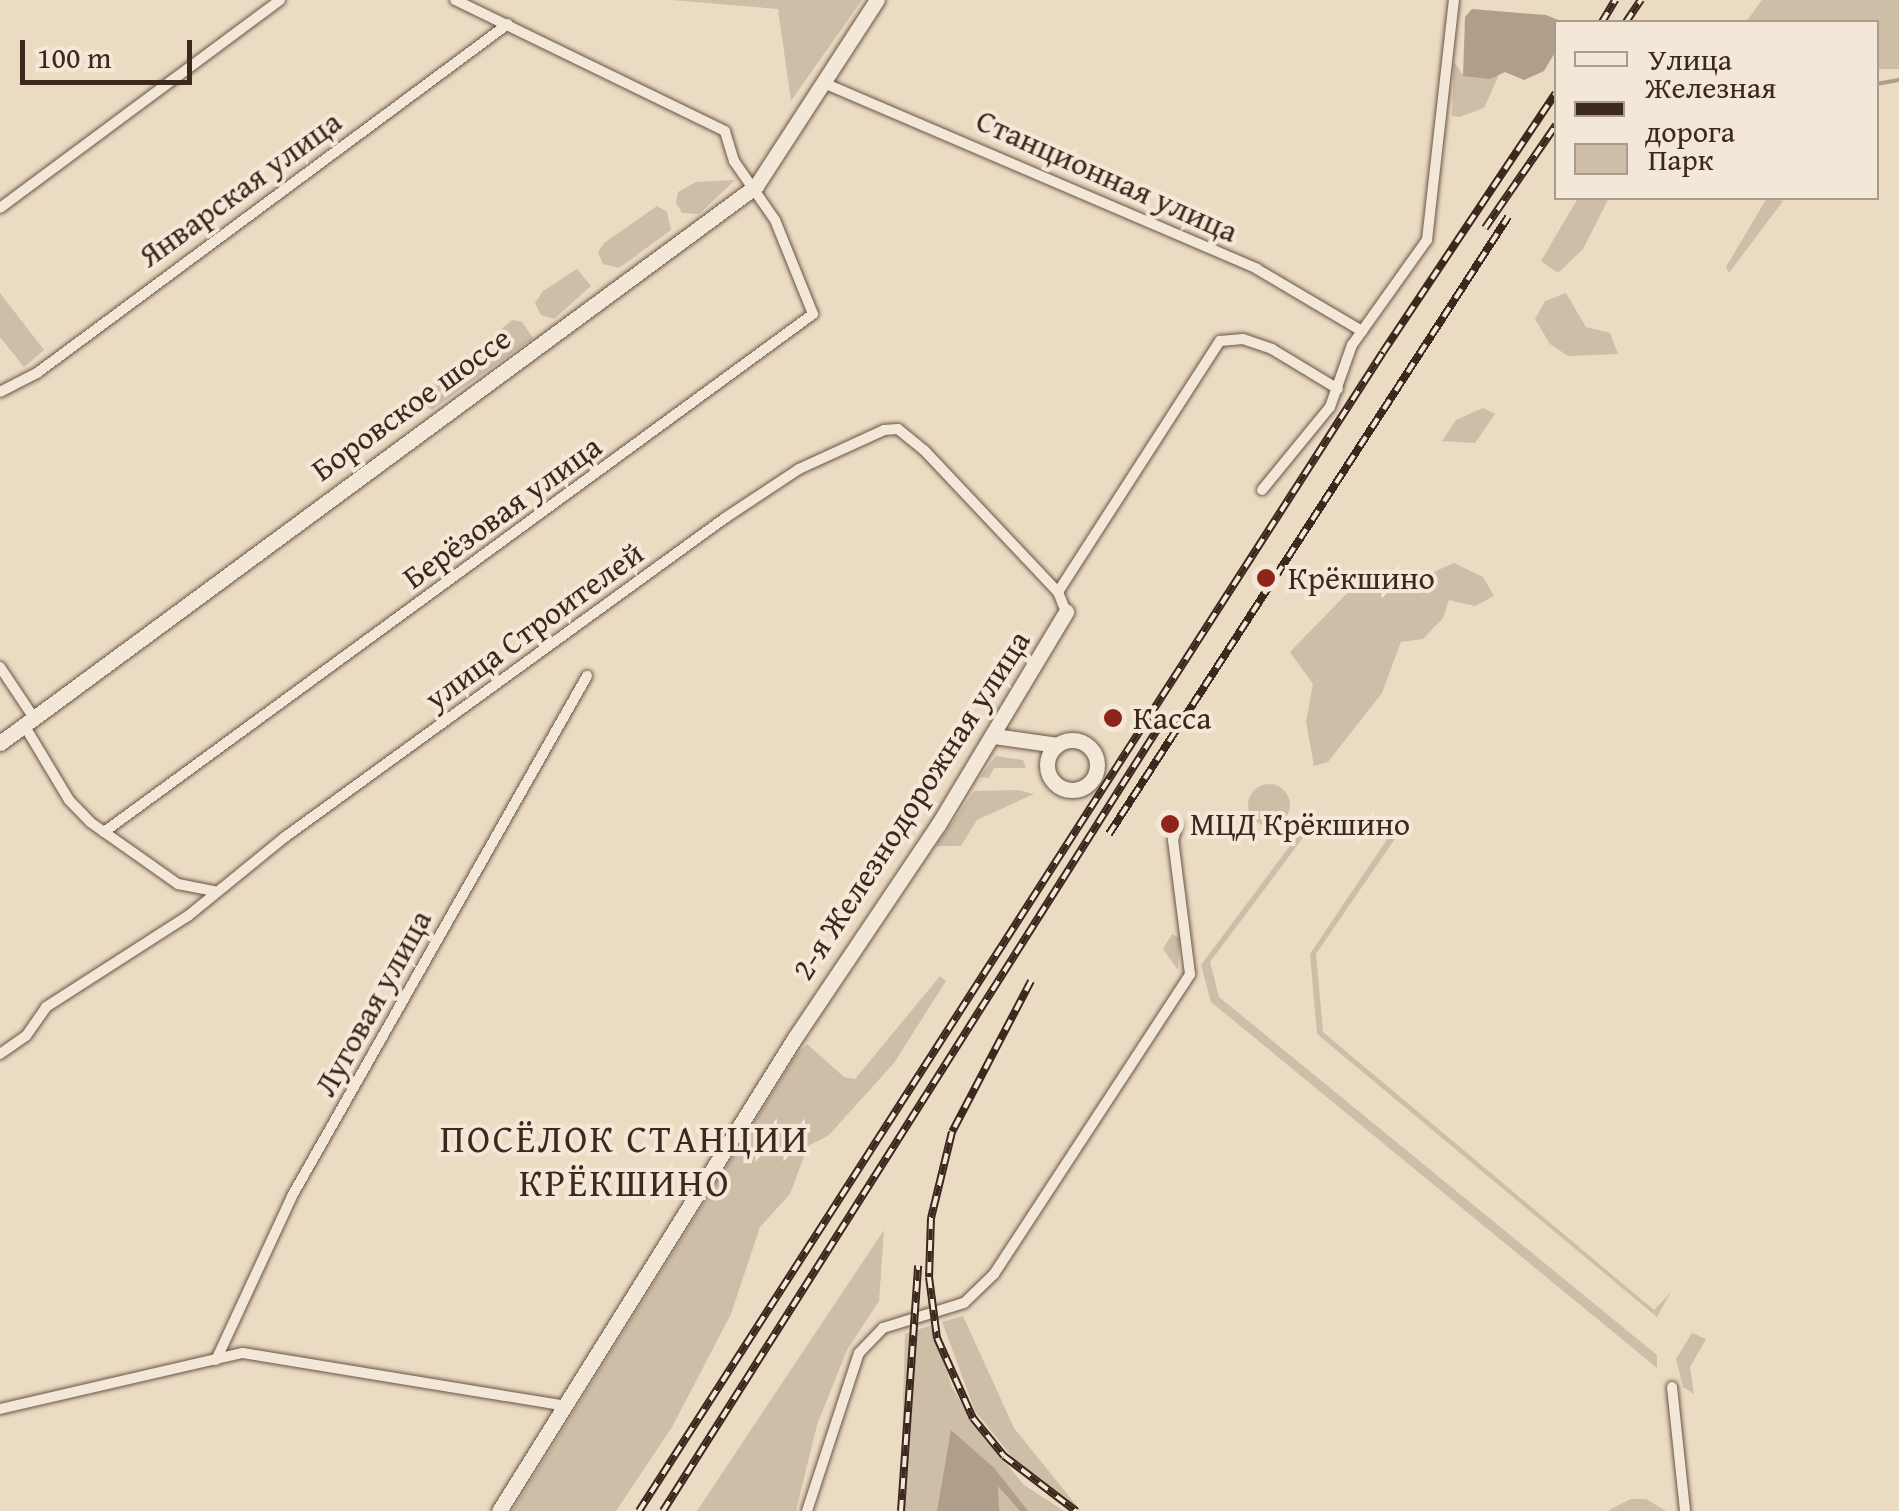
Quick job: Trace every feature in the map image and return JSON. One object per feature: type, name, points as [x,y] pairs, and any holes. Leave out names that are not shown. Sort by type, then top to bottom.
[{"type":"main road","name":"Боровское шоссе","points":[[0,742],[756,186],[877,0]]},
{"type":"main road","name":"2-я Железнодорожная улица","points":[[499,1511],[794,1038],[994,736],[1066,612]]},
{"type":"main road","points":[[994,736],[1049,750]]},
{"type":"street","points":[[0,208],[280,0]]},
{"type":"street","name":"Берёзовая улица","points":[[104,832],[810,319],[812,300],[756,186],[737,166],[720,128],[454,0]]},
{"type":"street","points":[[1262,490],[1290,462],[1338,389],[1362,332],[1427,240],[1454,0]]},
{"type":"street","name":"Январская улица","points":[[0,392],[37,373],[508,24]]},
{"type":"street","name":"Станционная улица","points":[[824,82],[1257,270],[1362,332]]},
{"type":"street","points":[[1058,592],[1220,341],[1244,340],[1272,349],[1338,389]]},
{"type":"street","name":"улица Строителей","points":[[0,1054],[26,1036],[46,1007],[188,916],[214,891],[725,518],[808,464],[898,429],[1058,592]]},
{"type":"street","name":"2-я Железнодорожная улица","points":[[1058,592],[1066,612]]},
{"type":"street","points":[[0,667],[69,800],[104,832],[178,884],[214,891]]},
{"type":"street","name":"Луговая улица","points":[[216,1360],[292,1196],[587,676]]},
{"type":"street","points":[[808,1511],[859,1353],[884,1328],[964,1303],[994,1274],[1192,961],[1176,864],[1177,826]]},
{"type":"street","points":[[0,1409],[254,1354],[568,1406]]},
{"type":"street","points":[[1672,1387],[1685,1511]]},
{"type":"green space","points":[[672,0],[862,0],[791,101],[778,9]]},
{"type":"green space","points":[[1762,0],[1899,0],[1899,69],[1879,69],[1879,20],[1747,20]]},
{"type":"green space","points":[[1454,62],[1464,76],[1499,75],[1484,108],[1459,117],[1452,116]]},
{"type":"green space","points":[[735,180],[699,214],[682,213],[676,203],[678,192],[696,182]]},
{"type":"green space","points":[[1577,200],[1608,200],[1583,249],[1558,273],[1541,261]]},
{"type":"green space","points":[[1766,200],[1783,201],[1729,273],[1726,267]]},
{"type":"green space","points":[[657,206],[667,212],[671,230],[619,268],[603,264],[598,252],[604,243]]},
{"type":"green space","points":[[577,269],[591,286],[554,319],[541,315],[535,303],[543,291]]},
{"type":"green space","points":[[0,293],[44,350],[24,367],[0,337]]},
{"type":"green space","points":[[1566,293],[1586,327],[1610,333],[1618,354],[1568,356],[1550,344],[1535,319],[1545,301]]},
{"type":"green space","points":[[512,320],[522,322],[533,338],[432,410],[423,404],[431,387]]},
{"type":"green space","points":[[1483,408],[1495,414],[1475,443],[1442,441],[1456,420]]},
{"type":"green space","points":[[1454,563],[1483,577],[1494,596],[1475,606],[1449,600],[1443,618],[1423,639],[1401,642],[1382,693],[1328,762],[1314,766],[1306,722],[1313,684],[1290,652],[1359,581],[1431,573]]},
{"type":"green space","points":[[996,756],[1023,760],[1026,768],[994,768],[989,778],[980,777]]},
{"type":"green space","points":[[1269,784],[1284,790],[1290,805],[1284,820],[1269,826],[1254,820],[1248,805],[1254,790]]},
{"type":"green space","points":[[1018,790],[1034,794],[977,820],[961,846],[936,846],[974,791]]},
{"type":"green space","points":[[1398,823],[1403,827],[1316,954],[1323,1032],[1654,1310],[1671,1292],[1657,1317],[1317,1034],[1310,954]]},
{"type":"green space","points":[[1306,824],[1311,827],[1210,962],[1219,997],[1657,1355],[1657,1368],[1211,1002],[1201,965]]},
{"type":"green space","points":[[1172,934],[1180,938],[1178,970],[1163,949]]},
{"type":"green space","points":[[940,976],[946,981],[894,1063],[829,1135],[808,1146],[790,1194],[760,1227],[731,1314],[672,1427],[616,1511],[512,1511],[796,1055],[807,1044],[844,1077],[855,1079]]},
{"type":"green space","points":[[884,1230],[879,1301],[847,1350],[817,1425],[796,1511],[697,1511]]},
{"type":"green space","points":[[963,1316],[1014,1428],[1081,1511],[1013,1458],[975,1411],[942,1322]]},
{"type":"green space","points":[[932,1325],[952,1387],[974,1425],[1024,1485],[1064,1511],[900,1511],[905,1334]]},
{"type":"green space","points":[[1692,1333],[1706,1339],[1690,1367],[1694,1394],[1683,1387],[1676,1359]]},
{"type":"green space","points":[[1631,1499],[1646,1499],[1666,1511],[1607,1511]]},
{"type":"shaded area","points":[[1472,9],[1546,15],[1558,20],[1554,20],[1554,54],[1544,71],[1524,80],[1505,72],[1490,79],[1463,76],[1465,17]]},
{"type":"shaded area","points":[[951,1430],[994,1468],[1028,1511],[1020,1511],[998,1486],[999,1511],[937,1511]]},
{"type":"waterway","points":[[1879,83],[1899,80]]},
{"type":"railway","points":[[1603,20],[1615,0]]},
{"type":"railway","points":[[1627,20],[1641,0]]},
{"type":"railway","points":[[639,1511],[1383,352],[1554,96]]},
{"type":"railway","points":[[1485,228],[1554,128]]},
{"type":"railway","points":[[1109,834],[1508,217]]},
{"type":"railway","points":[[663,1511],[1157,730]]},
{"type":"railway","points":[[1031,981],[952,1132],[931,1218],[929,1277],[937,1338],[973,1418],[1004,1456],[1076,1511]]},
{"type":"railway","points":[[901,1511],[918,1266]]},
{"type":"place","name":"Крёкшино","points":[[1266,578]]},
{"type":"place","name":"Касса","points":[[1113,718]]},
{"type":"place","name":"МЦД Крёкшино","points":[[1170,824]]},
{"type":"district","name":"ПОСЁЛОК СТАНЦИИ КРЁКШИНО","points":[[625,1161]]}]
